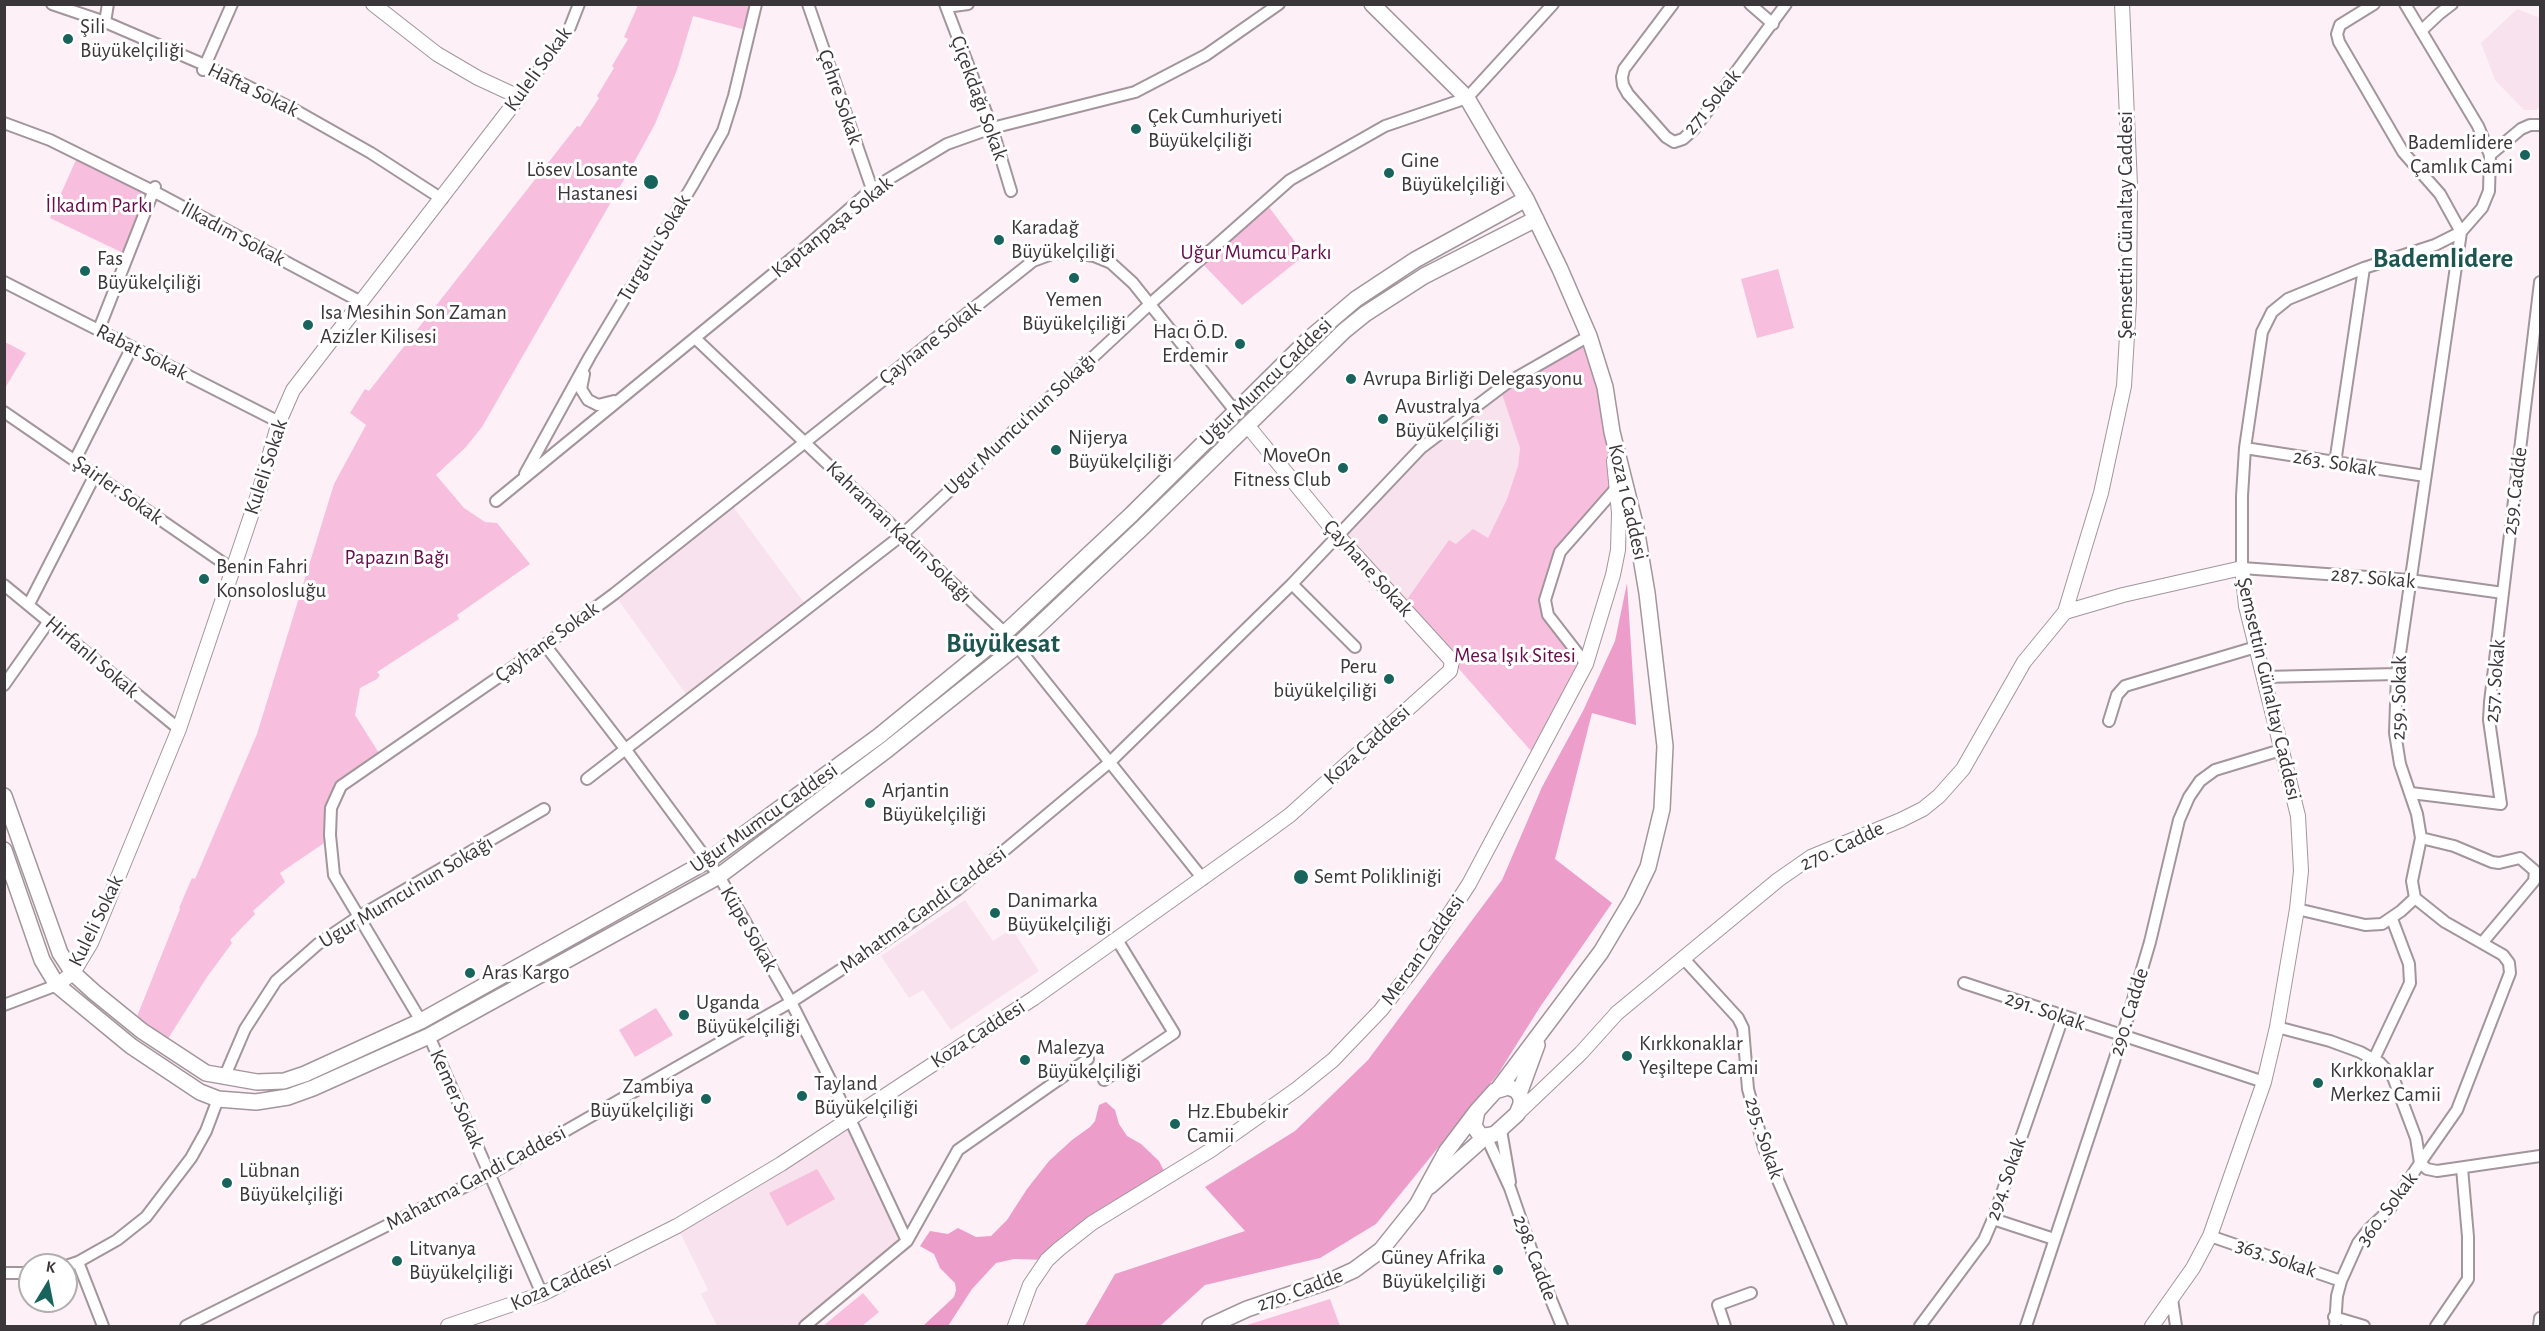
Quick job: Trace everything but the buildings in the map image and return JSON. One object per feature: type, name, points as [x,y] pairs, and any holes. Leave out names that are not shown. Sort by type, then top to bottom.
[{"type":"main road","name":"Koza 1 Caddesi","points":[[1372,4],[1467,98],[1526,199],[1589,336],[1605,387],[1612,432],[1636,528],[1647,593],[1665,746],[1662,809],[1648,867],[1632,900],[1601,952],[1499,1088]]},
{"type":"main road","name":"Uğur Mumcu Caddesi","points":[[4,795],[60,953],[74,973],[142,1031],[207,1073],[224,1078],[257,1082],[284,1081],[421,1021],[709,860],[879,736],[1005,633],[1132,514],[1310,338],[1356,299],[1416,260],[1526,199]]},
{"type":"main road","name":"Uğur Mumcu Caddesi","points":[[4,850],[42,960],[57,985],[131,1046],[200,1092],[218,1099],[256,1101],[288,1097],[429,1036],[719,876],[888,749],[1017,646],[1320,353],[1365,314],[1424,276],[1536,219]]},
{"type":"main road","name":"Çayhane Sokak","points":[[1235,411],[1247,425]]},
{"type":"main road","name":"Kahraman Kadın Sokağı","points":[[1005,633],[1017,646]]},
{"type":"main road","points":[[421,1021],[429,1036]]},
{"type":"main road","points":[[1517,1114],[1521,1104],[1519,1094],[1539,1036]]},
{"type":"main road","points":[[1499,1088],[1508,1087],[1519,1094]]},
{"type":"main road","name":"270. Cadde","points":[[1210,1326],[1247,1309],[1332,1280],[1354,1270],[1381,1250],[1398,1232],[1428,1188],[1446,1152],[1499,1088]]},
{"type":"main road","points":[[1478,1111],[1473,1122],[1474,1129],[1486,1137]]},
{"type":"main road","name":"270. Cadde","points":[[1428,1188],[1486,1137],[1501,1130],[1517,1114]]},
{"type":"street","name":"Hafta Sokak","points":[[52,4],[105,22],[296,110],[371,153],[442,199]]},
{"type":"street","points":[[105,22],[108,4]]},
{"type":"street","points":[[204,68],[232,4]]},
{"type":"street","points":[[373,4],[437,54],[478,78],[519,97]]},
{"type":"street","name":"Kuleli Sokak","points":[[57,985],[74,973],[91,943],[179,729],[260,489],[279,422],[293,390],[519,97],[570,27],[579,4]]},
{"type":"street","name":"Turgutlu Sokak","points":[[522,480],[590,356],[723,131],[734,96],[756,4]]},
{"type":"street","name":"Çehre Sokak","points":[[808,4],[872,189]]},
{"type":"street","points":[[945,6],[968,4]]},
{"type":"street","name":"Kaptanpaşa Sokak","points":[[496,501],[807,246],[872,189],[946,144],[992,128],[1135,92],[1206,56],[1279,4]]},
{"type":"street","points":[[1467,98],[1553,4]]},
{"type":"street","name":"271 Sokak","points":[[1673,4],[1624,69],[1622,77],[1623,86],[1628,94],[1666,137],[1674,142],[1683,139],[1694,129],[1786,4]]},
{"type":"street","points":[[1750,4],[1773,24]]},
{"type":"street","name":"Şemsettin Günaltay Caddesi","points":[[2065,612],[2101,493],[2124,386],[2129,302],[2130,185],[2122,4]]},
{"type":"street","points":[[2374,4],[2340,25],[2337,34],[2339,42],[2403,152],[2440,194],[2461,232]]},
{"type":"street","points":[[2242,568],[2245,448],[2262,332],[2272,312],[2288,299],[2364,268],[2435,244],[2461,232],[2482,208],[2489,191],[2490,154],[2478,126],[2405,4]]},
{"type":"street","points":[[2421,31],[2452,4]]},
{"type":"street","name":"Çiçekdağı Sokak","points":[[945,6],[992,128],[1011,191]]},
{"type":"street","name":"Ugur Mumcu'nun Sokağı","points":[[587,780],[902,535],[1150,304],[1290,180],[1385,126],[1467,98]]},
{"type":"street","name":"İlkadım Sokak","points":[[4,123],[50,140],[154,189],[361,302]]},
{"type":"street","points":[[2490,154],[2521,129],[2530,125],[2541,125]]},
{"type":"street","points":[[99,329],[154,189]]},
{"type":"street","name":"259. Sokak","points":[[2415,898],[2412,881],[2421,838],[2411,793],[2400,764],[2395,733],[2397,674],[2461,232]]},
{"type":"street","name":"Çayhane Sokak","points":[[358,917],[334,875],[330,835],[331,808],[341,786],[545,645],[614,594],[1033,261],[1053,254],[1074,253],[1094,256],[1111,263],[1133,283],[1235,411]]},
{"type":"street","points":[[2336,463],[2364,268]]},
{"type":"street","name":"Rabat Sokak","points":[[4,282],[279,422]]},
{"type":"street","name":"259. Cadde","points":[[2503,592],[2541,282]]},
{"type":"street","name":"Mahatma Gandi Caddesi","points":[[186,1326],[490,1174],[790,1002],[876,947],[957,890],[1110,762],[1292,584],[1410,459],[1463,415],[1507,383],[1589,336]]},
{"type":"street","name":"Kahraman Kadın Sokağı","points":[[695,338],[1005,633]]},
{"type":"street","points":[[75,460],[132,347]]},
{"type":"street","points":[[590,356],[584,370],[581,389],[588,400],[598,405],[612,402],[625,394]]},
{"type":"street","name":"Şairler Sokak","points":[[4,411],[232,569]]},
{"type":"street","name":"Çayhane Sokak","points":[[1247,425],[1338,536],[1452,661]]},
{"type":"street","name":"Mercan Caddesi","points":[[1015,1326],[1030,1285],[1047,1260],[1059,1249],[1092,1222],[1174,1174],[1269,1111],[1333,1060],[1381,1010],[1418,962],[1469,884],[1586,664],[1613,575],[1618,550],[1619,513],[1612,432]]},
{"type":"street","name":"263. Sokak","points":[[2245,448],[2425,476]]},
{"type":"street","points":[[29,604],[95,475]]},
{"type":"street","points":[[1586,664],[1548,615],[1545,600],[1560,552],[1617,487]]},
{"type":"street","name":"Şemsettin Günaltay Caddesi","points":[[2065,612],[2123,595],[2242,568],[2246,606],[2293,790],[2301,843],[2297,909],[2277,1027],[2264,1082],[2210,1236],[2172,1299],[2152,1326]]},
{"type":"street","name":"287. Sokak","points":[[2242,568],[2410,580],[2503,592]]},
{"type":"street","points":[[1292,584],[1355,647]]},
{"type":"street","name":"Hirfanlı Sokak","points":[[4,585],[179,729]]},
{"type":"street","name":"257. Sokak","points":[[2411,793],[2501,804],[2489,720],[2503,592]]},
{"type":"street","name":"270. Cadde","points":[[1517,1114],[1581,1053],[1617,1012],[1796,867],[1811,857],[1923,809],[1939,796],[1963,769],[2024,662],[2065,612]]},
{"type":"street","points":[[4,685],[49,621]]},
{"type":"street","name":"Küpe Sokak","points":[[545,645],[719,876],[790,1002],[849,1117],[907,1240]]},
{"type":"street","name":"Kahraman Kadın Sokağı","points":[[1017,646],[1203,879]]},
{"type":"street","points":[[2109,721],[2117,694],[2125,686],[2256,647]]},
{"type":"street","name":"Koza Caddesi","points":[[450,1326],[542,1294],[677,1226],[781,1164],[849,1117],[1034,998],[1290,815],[1450,671],[1452,661]]},
{"type":"street","points":[[2264,677],[2397,674]]},
{"type":"street","name":"290. Cadde","points":[[2026,1326],[2122,1037],[2150,942],[2179,820],[2189,797],[2200,781],[2215,770],[2282,750]]},
{"type":"street","name":"Ugur Mumcu'nun Sokağı","points":[[224,1078],[245,1029],[276,981],[318,945],[358,917],[544,809]]},
{"type":"street","points":[[2421,838],[2454,846],[2492,862],[2499,863],[2520,858],[2535,871],[2534,881],[2482,943]]},
{"type":"street","points":[[2297,909],[2365,925],[2382,924],[2392,919],[2415,898],[2445,922],[2503,955],[2509,963],[2510,973],[2457,1110],[2420,1163],[2427,1169],[2438,1171],[2541,1156]]},
{"type":"street","points":[[358,917],[421,1021]]},
{"type":"street","points":[[2374,1059],[2410,983],[2409,964],[2392,919]]},
{"type":"street","points":[[1104,1080],[1174,1033],[1116,938]]},
{"type":"street","name":"295. Sokak","points":[[1684,959],[1738,1018],[1743,1028],[1752,1110],[1780,1187],[1841,1326]]},
{"type":"street","name":"291. Sokak","points":[[1964,983],[2264,1082]]},
{"type":"street","points":[[4,1005],[57,985]]},
{"type":"street","name":"294. Sokak","points":[[1920,1326],[1984,1240],[1993,1220],[2063,1017]]},
{"type":"street","name":"360. Sokak","points":[[2277,1027],[2330,1041],[2374,1059],[2393,1077],[2416,1138],[2420,1163],[2389,1210],[2363,1236],[2342,1281],[2334,1322]]},
{"type":"street","name":"Kemer Sokak","points":[[429,1036],[542,1294]]},
{"type":"street","points":[[805,1326],[907,1240],[958,1150],[1088,1059]]},
{"type":"street","points":[[1525,1076],[1528,1083],[1537,1086],[1557,1077]]},
{"type":"street","points":[[103,1326],[78,1262],[117,1240],[146,1217],[191,1158],[206,1131],[218,1099]]},
{"type":"street","points":[[1501,1130],[1510,1188]]},
{"type":"street","points":[[1486,1137],[1510,1188]]},
{"type":"street","points":[[2436,1326],[2468,1279],[2468,1237],[2462,1168]]},
{"type":"street","name":"298. Cadde","points":[[1510,1188],[1537,1266],[1562,1326]]},
{"type":"street","points":[[1993,1220],[2054,1239]]},
{"type":"street","name":"363. Sokak","points":[[2210,1236],[2342,1281]]},
{"type":"street","points":[[1725,1326],[1718,1305],[1750,1293]]},
{"type":"street","points":[[2172,1299],[2176,1326]]},
{"type":"street","points":[[2539,1326],[2541,1318]]},
{"type":"street","points":[[2334,1322],[2364,1326]]},
{"type":"shaded area","points":[[2517,9],[2540,18],[2540,106],[2536,110],[2524,110],[2495,80],[2481,43]]},
{"type":"shaded area","points":[[1500,388],[1520,448],[1518,466],[1507,499],[1488,538],[1403,605],[1338,536],[1410,459]]},
{"type":"shaded area","points":[[729,501],[808,608],[690,700],[614,594]]},
{"type":"shaded area","points":[[1627,583],[1636,725],[1592,713],[1555,859],[1612,903],[1540,1007],[1498,1074],[1376,1224],[1320,1258],[1205,1285],[1160,1326],[1085,1326],[1115,1274],[1245,1231],[1205,1187],[1295,1131],[1368,1060],[1502,880],[1542,787],[1583,711],[1615,641]]},
{"type":"shaded area","points":[[965,900],[993,941],[1012,929],[1039,971],[951,1030],[923,990],[909,998],[881,956]]},
{"type":"shaded area","points":[[1106,1102],[1115,1110],[1119,1124],[1127,1136],[1141,1144],[1159,1161],[1165,1173],[1047,1260],[1014,1259],[996,1263],[972,1289],[948,1326],[923,1326],[954,1297],[956,1290],[955,1283],[940,1268],[934,1254],[920,1246],[930,1231],[948,1234],[958,1228],[976,1237],[991,1236],[1007,1220],[1049,1161],[1090,1127],[1095,1121],[1099,1105]]},
{"type":"shaded area","points":[[849,1117],[907,1241],[805,1326],[787,1324],[782,1326],[717,1326],[701,1294],[708,1290],[677,1226]]},
{"type":"green space","name":"Papazın Bağı","points":[[638,5],[756,5],[750,31],[693,16],[677,70],[655,124],[638,155],[482,427],[465,448],[436,475],[464,508],[485,522],[497,523],[530,564],[457,615],[459,619],[377,672],[380,675],[377,679],[360,688],[355,715],[382,758],[341,786],[331,808],[330,839],[280,873],[285,882],[253,911],[255,914],[230,940],[232,943],[207,977],[164,1045],[134,1024],[179,908],[192,878],[195,879],[257,734],[334,484],[366,425],[350,413],[365,389],[369,391],[577,126],[580,127],[599,98],[597,96],[628,39],[624,37]]},
{"type":"green space","name":"İlkadım Parkı","points":[[76,160],[148,194],[123,253],[50,218]]},
{"type":"green space","name":"Uğur Mumcu Parkı","points":[[1265,202],[1305,255],[1242,305],[1199,260]]},
{"type":"green space","points":[[1778,269],[1794,328],[1757,338],[1741,279]]},
{"type":"green space","name":"Mesa Işık Sitesi","points":[[1589,336],[1617,487],[1560,552],[1545,606],[1586,664],[1538,759],[1403,605],[1449,540],[1456,544],[1473,529],[1488,538],[1507,499],[1518,466],[1520,448],[1500,388]]},
{"type":"green space","points":[[5,342],[26,353],[5,388]]},
{"type":"green space","points":[[656,1008],[673,1035],[635,1057],[619,1030]]},
{"type":"green space","points":[[817,1169],[835,1199],[787,1226],[769,1193]]},
{"type":"green space","points":[[863,1293],[879,1312],[862,1326],[823,1326]]},
{"type":"green space","points":[[1330,1299],[1340,1326],[1244,1326],[1247,1325]]},
{"type":"place","name":"Şili Büyükelçiliği","points":[[68,39]]},
{"type":"place","name":"Çek Cumhuriyeti Büyükelçiliği","points":[[1136,129]]},
{"type":"place","name":"Bademlidere Çamlık Cami","points":[[2525,155]]},
{"type":"place","name":"Gine Büyükelçiliği","points":[[1389,173]]},
{"type":"place","name":"Lösev Losante Hastanesi","points":[[651,182]]},
{"type":"place","name":"Karadağ Büyükelçiliği","points":[[999,240]]},
{"type":"place","name":"Fas Büyükelçiliği","points":[[85,271]]},
{"type":"place","name":"Yemen Büyükelçiliği","points":[[1074,278]]},
{"type":"place","name":"Isa Mesihin Son Zaman Azizler Kilisesi","points":[[308,325]]},
{"type":"place","name":"Hacı Ö.D. Erdemir","points":[[1240,344]]},
{"type":"place","name":"Avrupa Birliği Delegasyonu","points":[[1351,379]]},
{"type":"place","name":"Avustralya Büyükelçiliği","points":[[1383,419]]},
{"type":"place","name":"Nijerya Büyükelçiliği","points":[[1056,450]]},
{"type":"place","name":"MoveOn Fitness Club","points":[[1343,468]]},
{"type":"place","name":"Benin Fahri Konsolosluğu","points":[[204,579]]},
{"type":"place","name":"Peru büyükelçiliği","points":[[1389,679]]},
{"type":"place","name":"Arjantin Büyükelçiliği","points":[[870,803]]},
{"type":"place","name":"Semt Polikliniği","points":[[1301,877]]},
{"type":"place","name":"Danimarka Büyükelçiliği","points":[[995,913]]},
{"type":"place","name":"Aras Kargo","points":[[470,973]]},
{"type":"place","name":"Uganda Büyükelçiliği","points":[[684,1015]]},
{"type":"place","name":"Kırkkonaklar Yeşiltepe Cami","points":[[1627,1056]]},
{"type":"place","name":"Malezya Büyükelçiliği","points":[[1025,1060]]},
{"type":"place","name":"Kırkkonaklar Merkez Camii","points":[[2318,1083]]},
{"type":"place","name":"Tayland Büyükelçiliği","points":[[802,1096]]},
{"type":"place","name":"Zambiya Büyükelçiliği","points":[[706,1099]]},
{"type":"place","name":"Hz.Ebubekir Camii","points":[[1175,1124]]},
{"type":"place","name":"Lübnan Büyükelçiliği","points":[[227,1183]]},
{"type":"place","name":"Litvanya Büyükelçiliği","points":[[397,1261]]},
{"type":"place","name":"Güney Afrika Büyükelçiliği","points":[[1498,1270]]},
{"type":"district","name":"Bademlidere","points":[[2443,259]]},
{"type":"district","name":"Büyükesat","points":[[1003,644]]}]
